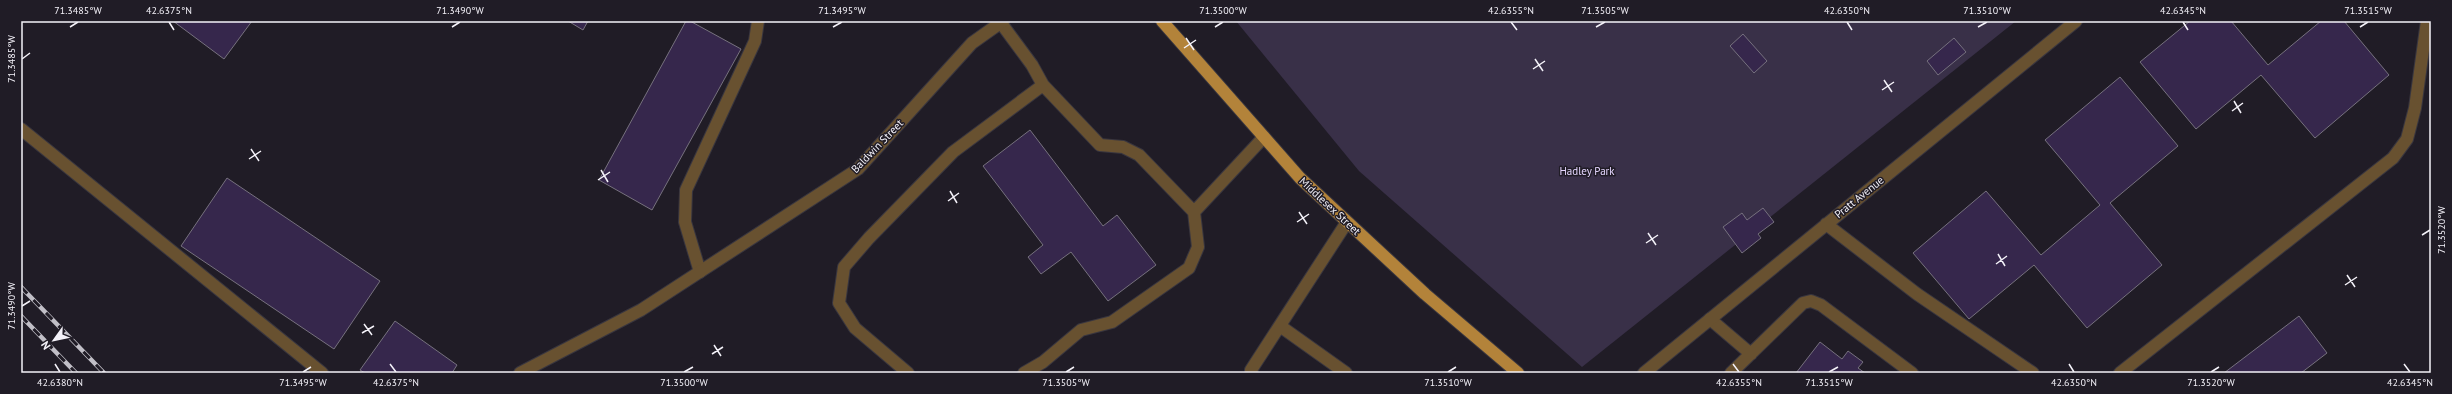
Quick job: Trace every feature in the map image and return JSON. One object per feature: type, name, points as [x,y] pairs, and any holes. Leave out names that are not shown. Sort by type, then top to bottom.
[{"type":"main road","name":"Middlesex Street","points":[[1162,21],[1300,178],[1425,294],[1518,373]]},
{"type":"street","points":[[700,272],[685,222],[686,190],[755,41],[758,21]]},
{"type":"street","name":"Pratt Avenue","points":[[1644,373],[2076,21]]},
{"type":"street","points":[[2120,373],[2393,158],[2407,139],[2415,108],[2427,21]]},
{"type":"street","points":[[1002,22],[1032,65],[1043,85],[1100,145],[1123,147],[1139,155],[1194,212],[1198,247],[1189,268],[1112,322],[1081,330],[1043,362],[1024,373]]},
{"type":"street","name":"Baldwin Street","points":[[520,373],[641,310],[858,169],[972,43],[1002,22]]},
{"type":"street","points":[[908,373],[856,328],[839,303],[844,267],[869,238],[953,152],[1043,85]]},
{"type":"street","points":[[21,129],[322,373]]},
{"type":"street","points":[[1194,212],[1264,137]]},
{"type":"street","points":[[1250,372],[1347,222]]},
{"type":"street","points":[[1826,224],[1917,294],[2033,373]]},
{"type":"street","points":[[1732,373],[1803,303],[1811,301],[1821,305],[1912,373]]},
{"type":"street","points":[[1710,319],[1751,354]]},
{"type":"street","points":[[1280,326],[1346,373]]},
{"type":"green space","name":"Hadley Park","points":[[1236,21],[2016,21],[1582,367],[1359,171]]},
{"type":"building","points":[[173,21],[252,21],[224,59]]},
{"type":"building","points":[[568,21],[588,21],[583,30]]},
{"type":"building","points":[[686,21],[690,21],[741,49],[652,210],[599,180]]},
{"type":"building","points":[[2190,21],[2231,21],[2268,65],[2321,21],[2344,21],[2389,75],[2315,138],[2261,75],[2196,129],[2140,62]]},
{"type":"building","points":[[1743,34],[1767,61],[1754,73],[1730,46]]},
{"type":"building","points":[[1954,38],[1966,52],[1938,75],[1927,61]]},
{"type":"building","points":[[2120,77],[2178,146],[2110,203],[2162,265],[2087,328],[2034,265],[1969,319],[1913,253],[1986,191],[2041,255],[2100,205],[2045,140]]},
{"type":"building","points":[[1030,130],[1103,226],[1117,215],[1156,265],[1108,301],[1071,252],[1041,274],[1028,257],[1043,245],[983,166]]},
{"type":"building","points":[[227,178],[380,281],[334,349],[181,246]]},
{"type":"building","points":[[1763,208],[1774,222],[1758,234],[1761,238],[1742,253],[1723,227],[1742,213],[1747,220]]},
{"type":"building","points":[[2299,316],[2327,353],[2301,373],[2224,373]]},
{"type":"building","points":[[395,321],[457,365],[452,373],[365,373],[360,370]]},
{"type":"building","points":[[1820,342],[1842,359],[1848,351],[1863,362],[1858,368],[1865,373],[1796,373]]},
{"type":"railway","points":[[21,287],[104,373]]},
{"type":"railway","points":[[21,316],[76,373]]}]
